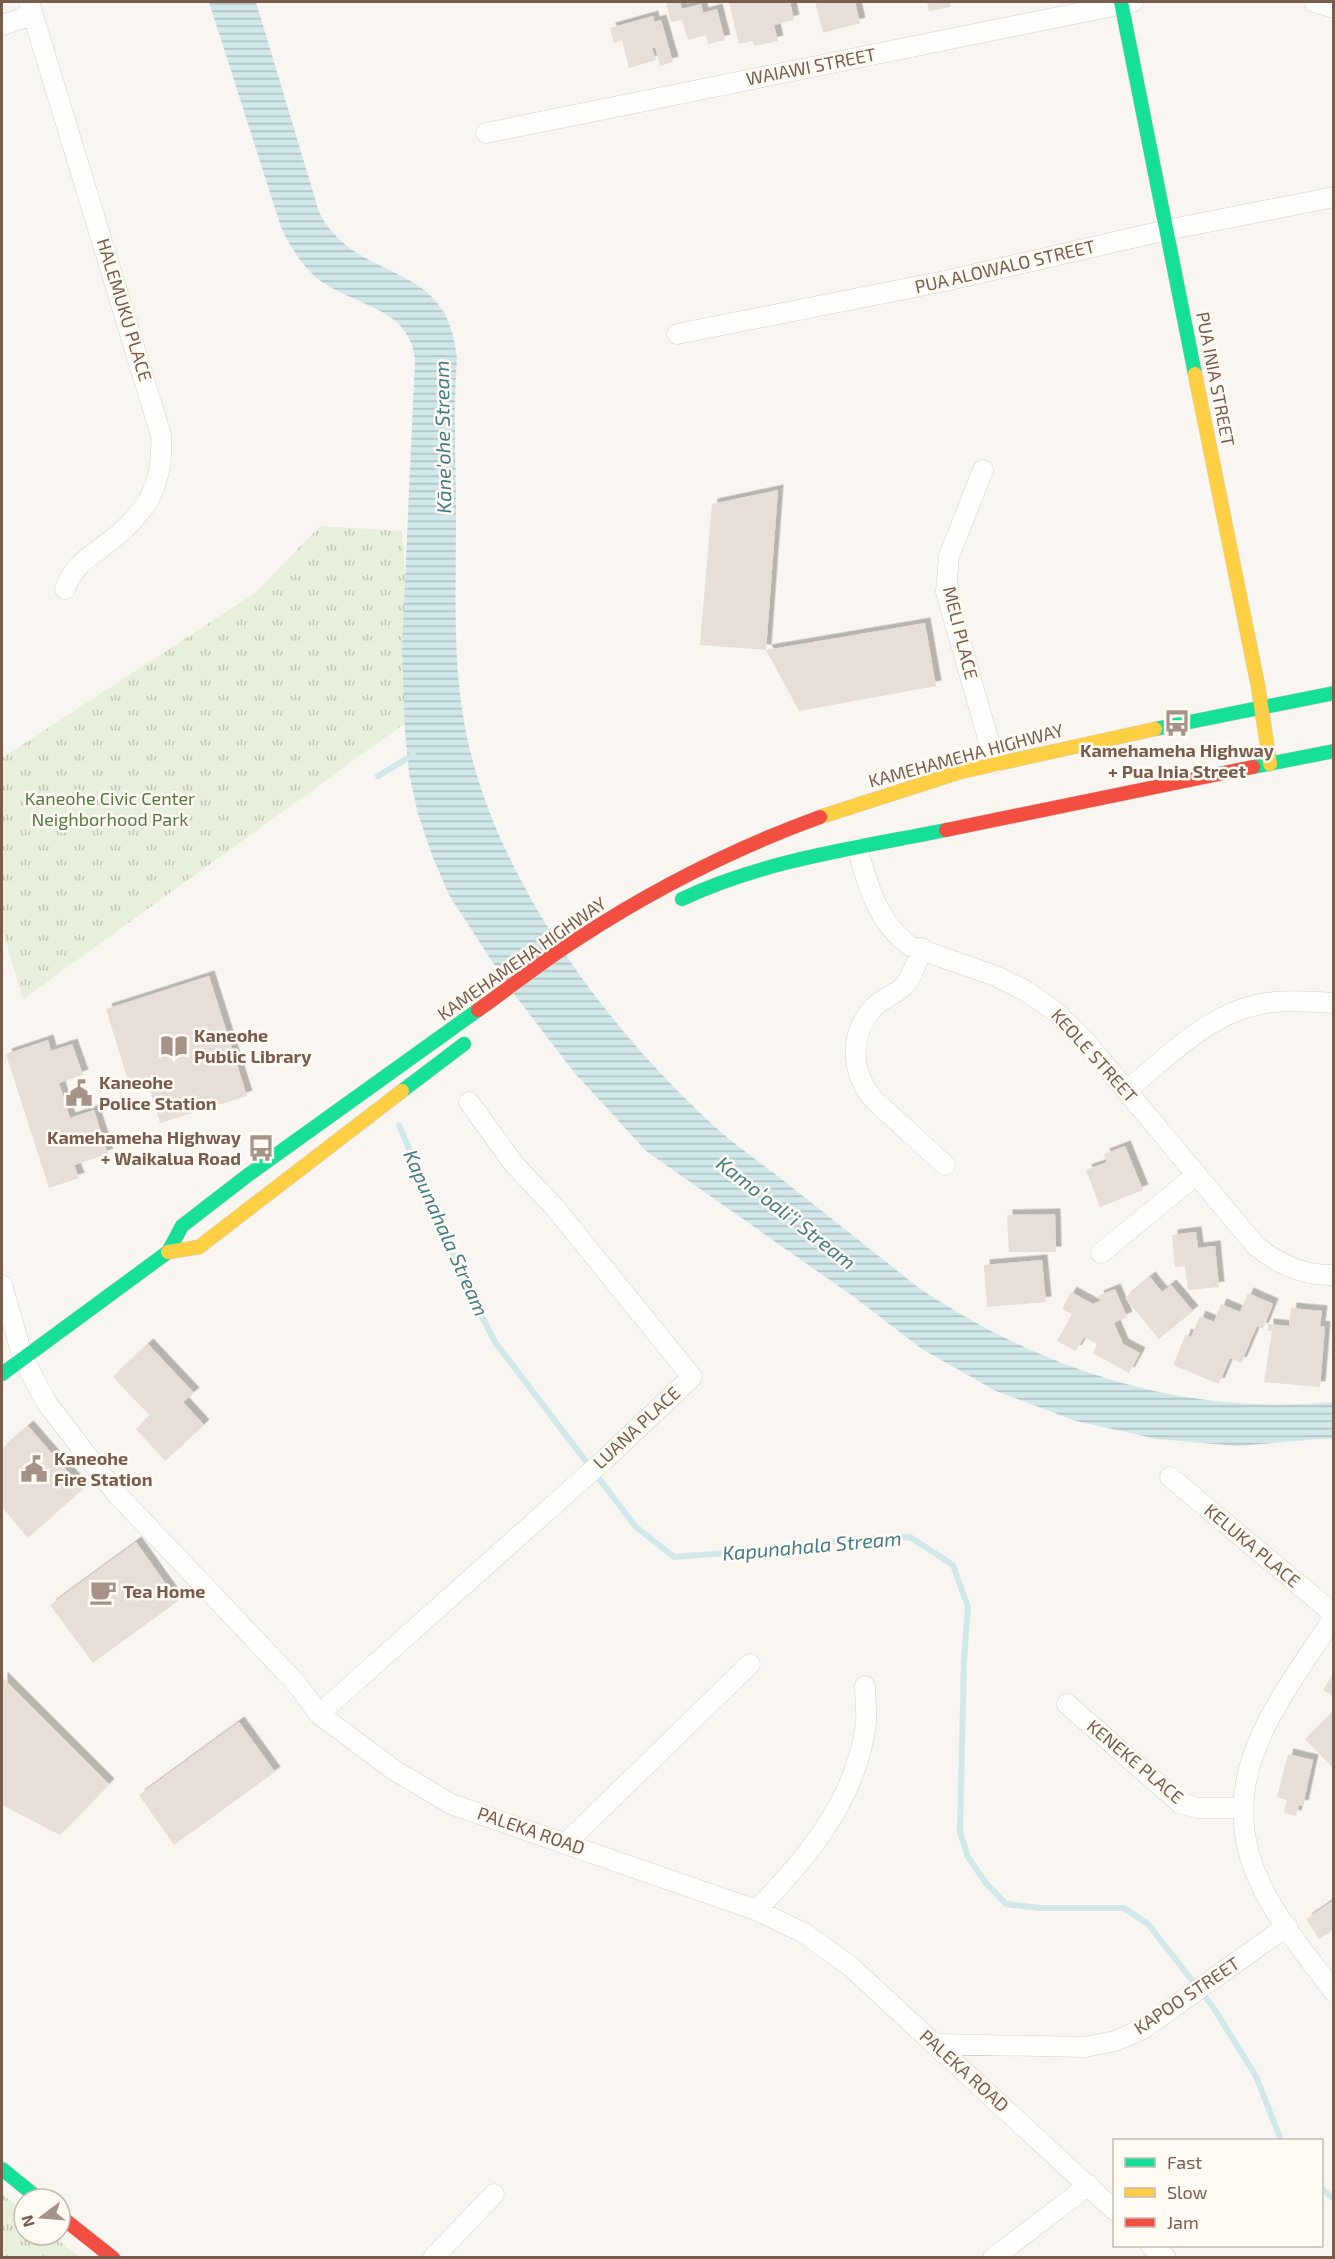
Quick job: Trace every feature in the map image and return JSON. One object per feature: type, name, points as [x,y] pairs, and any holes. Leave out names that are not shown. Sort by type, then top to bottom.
[{"type":"main road","name":"PUA INIA STREET","points":[[1126,2],[1167,230],[1262,708],[1270,764]]},
{"type":"main road","name":"KAMEHAMEHA HIGHWAY","points":[[2,1374],[168,1252],[182,1226],[229,1189],[578,938],[660,889],[711,863],[817,818],[995,763],[1334,693]]},
{"type":"main road","points":[[666,907],[742,874],[856,836],[1334,751]]},
{"type":"main road","points":[[855,805],[856,836]]},
{"type":"main road","name":"KAMEHAMEHA HIGHWAY","points":[[168,1252],[199,1247],[473,1037]]},
{"type":"main road","points":[[2,2169],[24,2187]]},
{"type":"main road","points":[[72,2226],[112,2258]]},
{"type":"street","name":"WAIAWI STREET","points":[[486,133],[1126,2]]},
{"type":"street","points":[[1314,2],[1334,8]]},
{"type":"street","points":[[2,25],[31,8]]},
{"type":"street","name":"HALEMUKU PLACE","points":[[31,8],[161,435],[161,466],[158,481],[143,509],[121,532],[79,564],[65,589]]},
{"type":"street","name":"PUA ALOWALO STREET","points":[[677,334],[945,281],[1167,230],[1334,197]]},
{"type":"street","name":"MELI PLACE","points":[[983,470],[949,556],[946,592],[995,763]]},
{"type":"street","name":"KEOLE STREET","points":[[856,836],[873,898],[885,922],[910,946],[922,948],[1011,983],[1041,1000],[1071,1026],[1245,1234],[1268,1255],[1295,1269],[1334,1275]]},
{"type":"street","points":[[922,948],[907,982],[874,1006],[863,1021],[856,1038],[856,1064],[865,1090],[874,1101],[945,1165]]},
{"type":"street","points":[[1126,1091],[1196,1033],[1230,1013],[1271,1002],[1334,1003]]},
{"type":"street","name":"LUANA PLACE","points":[[319,1714],[603,1461],[692,1377],[556,1209],[513,1162],[469,1102]]},
{"type":"street","points":[[1101,1253],[1196,1175]]},
{"type":"street","name":"PALEKA ROAD","points":[[2,1285],[24,1358],[46,1402],[116,1493],[297,1684],[319,1714],[394,1770],[451,1804],[756,1910],[788,1924],[828,1948],[1113,2209]]},
{"type":"street","name":"KELUKA PLACE","points":[[1170,1477],[1334,1616]]},
{"type":"street","points":[[1334,1616],[1259,1736],[1247,1774],[1244,1808],[1245,1832],[1254,1868],[1270,1902],[1334,1992]]},
{"type":"street","points":[[566,1843],[750,1664]]},
{"type":"street","points":[[756,1910],[779,1887],[819,1836],[852,1779],[866,1723],[865,1686]]},
{"type":"street","name":"KENEKE PLACE","points":[[1066,1704],[1180,1803],[1198,1808],[1244,1808]]},
{"type":"street","name":"KAPOO STREET","points":[[935,2044],[1070,2048],[1101,2045],[1143,2029],[1287,1926]]},
{"type":"street","points":[[993,2258],[1089,2185]]},
{"type":"street","points":[[433,2258],[494,2194]]},
{"type":"street","points":[[1152,2247],[1166,2258]]},
{"type":"green space","name":"Kaneohe Civic Center Neighborhood Park","points":[[320,526],[402,531],[415,716],[23,999],[2,929],[2,758],[255,593]]},
{"type":"green space","points":[[2,2194],[12,2202],[12,2247],[67,2247],[80,2257],[2,2257]]},
{"type":"water","points":[[209,2],[256,2],[319,212],[335,235],[355,252],[420,287],[437,303],[450,326],[457,359],[456,615],[457,662],[462,709],[475,767],[495,825],[522,882],[554,937],[590,990],[672,1085],[722,1133],[919,1288],[966,1317],[1015,1343],[1065,1364],[1117,1381],[1169,1394],[1223,1402],[1278,1405],[1333,1402],[1333,1438],[1238,1446],[1157,1439],[1076,1421],[996,1391],[922,1349],[854,1297],[646,1151],[573,1071],[508,986],[449,895],[418,814],[409,773],[402,649],[415,359],[411,342],[403,328],[391,318],[318,279],[306,268],[292,248],[281,227]]},
{"type":"building","points":[[666,2],[680,2],[682,9],[701,4],[703,13],[717,9],[725,40],[708,44],[706,35],[688,40],[682,20],[671,22]]},
{"type":"building","points":[[729,2],[790,2],[794,20],[774,25],[778,41],[754,46],[752,41],[739,44]]},
{"type":"building","points":[[815,2],[855,2],[860,23],[823,33]]},
{"type":"building","points":[[927,2],[950,2],[951,7],[929,11]]},
{"type":"building","points":[[653,16],[654,22],[661,20],[673,62],[660,66],[655,47],[652,48],[656,60],[629,68],[622,40],[614,43],[610,28]]},
{"type":"building","points":[[778,490],[766,650],[700,645],[712,504]]},
{"type":"building","points":[[925,623],[936,686],[799,711],[766,650]]},
{"type":"building","name":"Kaneohe Public Library","points":[[209,976],[247,1096],[160,1123],[148,1084],[131,1090],[106,1009]]},
{"type":"building","points":[[48,1040],[51,1051],[72,1044],[83,1075],[59,1083],[70,1118],[94,1110],[108,1154],[74,1165],[79,1178],[49,1188],[6,1054]]},
{"type":"building","points":[[1125,1146],[1143,1190],[1100,1207],[1086,1170],[1107,1162],[1104,1154]]},
{"type":"building","points":[[1055,1214],[1056,1252],[1009,1252],[1007,1215]]},
{"type":"building","points":[[1196,1232],[1198,1248],[1215,1246],[1219,1287],[1188,1290],[1185,1266],[1175,1267],[1172,1235]]},
{"type":"building","points":[[1042,1260],[1046,1302],[987,1307],[984,1265]]},
{"type":"building","points":[[1150,1277],[1162,1292],[1171,1285],[1193,1311],[1159,1339],[1125,1298]]},
{"type":"building","points":[[1115,1289],[1127,1317],[1114,1323],[1123,1344],[1140,1353],[1129,1373],[1093,1353],[1097,1344],[1084,1337],[1076,1351],[1057,1341],[1072,1314],[1062,1309],[1071,1292],[1093,1304],[1100,1301],[1098,1296]]},
{"type":"building","points":[[1248,1293],[1273,1304],[1263,1329],[1257,1326],[1241,1363],[1230,1358],[1219,1384],[1173,1365],[1186,1334],[1191,1337],[1200,1316],[1214,1322],[1221,1304],[1240,1312]]},
{"type":"building","points":[[1291,1308],[1322,1311],[1320,1326],[1325,1327],[1320,1387],[1264,1382],[1272,1331],[1268,1331],[1268,1324],[1289,1326]]},
{"type":"building","points":[[148,1344],[194,1393],[183,1402],[204,1425],[165,1461],[136,1429],[150,1416],[113,1377]]},
{"type":"building","name":"Kaneohe Fire Station","points":[[28,1426],[83,1489],[28,1538],[2,1507],[2,1449]]},
{"type":"building","points":[[136,1542],[178,1601],[93,1663],[50,1605]]},
{"type":"building","points":[[1334,1673],[1334,1697],[1323,1690]]},
{"type":"building","points":[[2,1677],[109,1784],[60,1835],[2,1805]]},
{"type":"building","points":[[1332,1713],[1334,1714],[1334,1769],[1305,1739]]},
{"type":"building","points":[[239,1722],[275,1772],[174,1845],[139,1795]]},
{"type":"building","points":[[1288,1754],[1313,1760],[1303,1806],[1299,1805],[1296,1816],[1284,1813],[1287,1800],[1277,1797]]},
{"type":"building","points":[[1334,1900],[1334,1934],[1332,1931],[1319,1939],[1306,1919]]},
{"type":"waterway","name":"Kapunahala Stream","points":[[378,776],[413,755]]},
{"type":"waterway","name":"Kapunahala Stream","points":[[399,1125],[467,1288],[495,1342],[636,1527],[674,1557],[793,1548],[843,1540],[910,1537],[953,1565],[968,1607],[964,1660],[960,1832],[968,1857],[986,1883],[1006,1904],[1040,1908],[1124,1908],[1148,1924],[1213,2007],[1256,2076],[1281,2139]]},
{"type":"waterway","name":"Kapunahala Stream","points":[[1323,2190],[1334,2199]]},
{"type":"traffic: fast","points":[[1121,2],[1195,374]]},
{"type":"traffic: fast","points":[[1155,729],[1334,693]]},
{"type":"traffic: fast","points":[[1253,767],[1334,751]]},
{"type":"traffic: fast","points":[[682,899],[746,874],[778,865],[845,849],[946,830]]},
{"type":"traffic: fast","points":[[2,1374],[168,1252],[182,1226],[248,1175],[478,1010]]},
{"type":"traffic: fast","points":[[402,1091],[464,1044]]},
{"type":"traffic: fast","points":[[2,2169],[24,2187]]},
{"type":"traffic: slow","points":[[1195,374],[1258,686],[1270,764]]},
{"type":"traffic: slow","points":[[820,817],[960,772],[1155,729]]},
{"type":"traffic: slow","points":[[168,1252],[199,1247],[402,1091]]},
{"type":"traffic: jam","points":[[946,830],[1253,767]]},
{"type":"traffic: jam","points":[[478,1010],[566,946],[666,886],[757,842],[820,817]]},
{"type":"traffic: jam","points":[[72,2226],[113,2258]]},
{"type":"place","name":"Kamehameha Highway + Pua Inia Street","points":[[1177,723]]},
{"type":"place","name":"Kaneohe Public Library","points":[[174,1046]]},
{"type":"place","name":"Kaneohe Police Station","points":[[79,1093]]},
{"type":"place","name":"Kamehameha Highway + Waikalua Road","points":[[261,1148]]},
{"type":"place","name":"Kaneohe Fire Station","points":[[34,1469]]},
{"type":"place","name":"Tea Home","points":[[103,1592]]},
{"type":"water label","name":"Kāne'ohe Stream","points":[[443,437]]},
{"type":"water label","name":"Kamoʻoaliʻi Stream","points":[[786,1213]]}]
